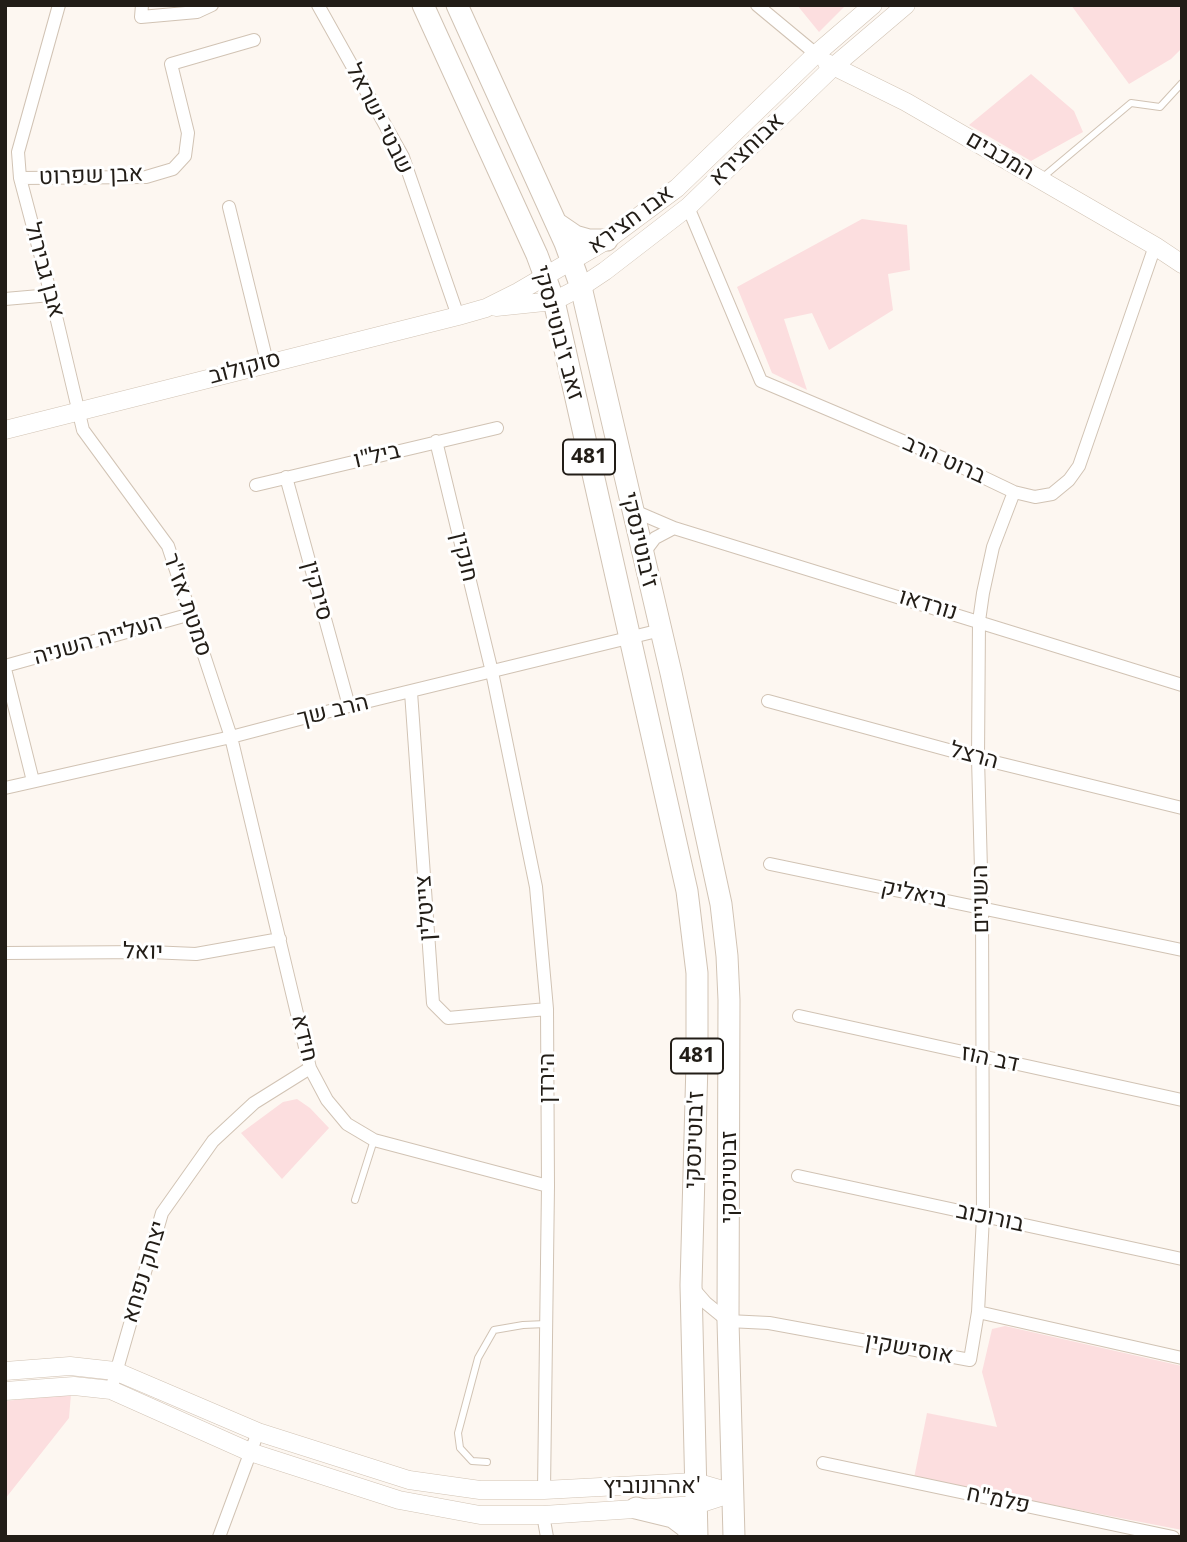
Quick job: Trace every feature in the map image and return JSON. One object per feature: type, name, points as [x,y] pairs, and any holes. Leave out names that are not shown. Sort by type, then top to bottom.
[{"type":"main road","name":"זאב ז'בוטינסקי","points":[[424,5],[546,276],[554,301],[630,638]]},
{"type":"main road","name":"זאב ז'בוטינסקי","points":[[457,5],[581,287]]},
{"type":"main road","points":[[555,223],[575,236],[589,240],[607,240]]},
{"type":"main road","name":"ז'בוטינסקי","points":[[581,287],[661,630]]},
{"type":"main road","name":"זבוטינסקי","points":[[661,630],[713,863],[727,956],[728,1321],[733,1493]]},
{"type":"main road","name":"ז'בוטינסקי","points":[[630,638],[687,891],[697,973],[691,1284],[695,1482]]},
{"type":"main road","name":"481","points":[[695,1482],[695,1537]]},
{"type":"main road","name":"481","points":[[733,1493],[734,1537]]},
{"type":"main road","points":[[636,1508],[673,1517],[695,1537]]},
{"type":"street","name":"אבן גבירול","points":[[59,5],[18,152],[20,178],[79,413]]},
{"type":"street","points":[[141,11],[197,12],[212,5]]},
{"type":"street","name":"שבטי ישראל","points":[[318,5],[403,157],[458,316]]},
{"type":"street","points":[[757,5],[816,54]]},
{"type":"street","name":"אבו חצירא","points":[[572,262],[607,240],[677,188],[816,54],[873,5]]},
{"type":"street","name":"אבוחצירא","points":[[581,287],[688,207],[833,67],[906,5]]},
{"type":"street","name":"אבן שפרוט","points":[[20,178],[146,177],[173,169],[185,156],[187,133],[171,64],[254,40]]},
{"type":"street","name":"המכבים","points":[[816,54],[833,67],[906,102],[1182,264]]},
{"type":"street","points":[[229,206],[267,362]]},
{"type":"street","name":"ברוט הרב","points":[[688,207],[761,381],[945,459],[1014,492],[1035,497],[1052,494],[1069,480],[1079,466],[1155,246]]},
{"type":"street","name":"סוקולוב","points":[[486,308],[572,262]]},
{"type":"street","name":"אבו חצירא","points":[[554,301],[581,287]]},
{"type":"street","points":[[5,299],[51,296]]},
{"type":"street","name":"סוקולוב","points":[[5,430],[486,308],[554,301]]},
{"type":"street","name":"סמטת אז\"ר","points":[[79,413],[83,430],[168,546],[231,737]]},
{"type":"street","name":"ביל\"ו","points":[[256,485],[497,428]]},
{"type":"street","name":"חנקין","points":[[436,441],[492,672]]},
{"type":"street","name":"סירקין","points":[[286,477],[349,706]]},
{"type":"street","name":"השניים","points":[[978,1311],[983,1217],[979,621],[993,547],[1014,492]]},
{"type":"street","name":"נורדאו","points":[[632,509],[674,528],[1182,685]]},
{"type":"street","points":[[642,554],[655,538],[674,528]]},
{"type":"street","name":"העלייה השניה","points":[[5,668],[191,614]]},
{"type":"street","name":"הרב שך","points":[[5,788],[231,737],[661,630]]},
{"type":"street","points":[[5,668],[33,781]]},
{"type":"street","name":"הירדן","points":[[492,672],[536,887],[547,1009],[548,1186],[544,1490]]},
{"type":"street","name":"צייטלין","points":[[411,692],[433,1003],[448,1018],[547,1009]]},
{"type":"street","name":"הרצל","points":[[768,701],[978,758],[1182,808]]},
{"type":"street","name":"חידא","points":[[231,737],[310,1068],[327,1100],[347,1124],[374,1140],[548,1186]]},
{"type":"street","name":"ביאליק","points":[[770,864],[1182,950]]},
{"type":"street","name":"יואל","points":[[5,953],[196,954],[280,939]]},
{"type":"street","name":"דב הוז","points":[[799,1016],[1182,1100]]},
{"type":"street","name":"יצחק נפחא","points":[[111,1390],[162,1213],[213,1141],[254,1103],[310,1068]]},
{"type":"street","name":"בורוכוב","points":[[798,1176],[1182,1259]]},
{"type":"street","points":[[691,1284],[706,1303],[728,1321]]},
{"type":"street","points":[[978,1311],[1182,1358]]},
{"type":"street","name":"אוסישקין","points":[[728,1321],[769,1323],[970,1360],[978,1311]]},
{"type":"street","name":"אהרונוביץ'","points":[[5,1371],[70,1366],[116,1371],[258,1432],[409,1480],[480,1490],[544,1490],[695,1482],[733,1493]]},
{"type":"street","name":"אהרונוביץ'","points":[[5,1391],[74,1386],[111,1390],[250,1452],[399,1500],[480,1515],[542,1516],[696,1506],[733,1493]]},
{"type":"street","points":[[219,1537],[258,1432]]},
{"type":"street","name":"פלמ\"ח","points":[[823,1463],[1173,1537]]},
{"type":"street","points":[[542,1516],[547,1537]]},
{"type":"lane","points":[[1040,179],[1131,103],[1160,107],[1182,83]]},
{"type":"lane","points":[[355,1200],[374,1140]]},
{"type":"lane","points":[[487,1462],[472,1461],[460,1448],[458,1433],[478,1358],[494,1330],[546,1324]]},
{"type":"shaded area","points":[[797,5],[846,5],[819,32]]},
{"type":"shaded area","points":[[1071,5],[1182,5],[1182,48],[1171,59],[1129,84]]},
{"type":"shaded area","points":[[1031,74],[1074,111],[1083,132],[1031,161],[969,125]]},
{"type":"shaded area","points":[[862,219],[907,225],[910,270],[888,274],[893,310],[829,350],[812,313],[784,319],[807,390],[772,373],[737,287]]},
{"type":"shaded area","points":[[297,1099],[329,1128],[282,1179],[241,1133],[283,1102]]},
{"type":"shaded area","points":[[1005,1326],[1182,1366],[1182,1530],[914,1478],[927,1413],[997,1427],[982,1372],[992,1329]]},
{"type":"shaded area","points":[[71,1394],[69,1418],[5,1499],[5,1401]]}]
